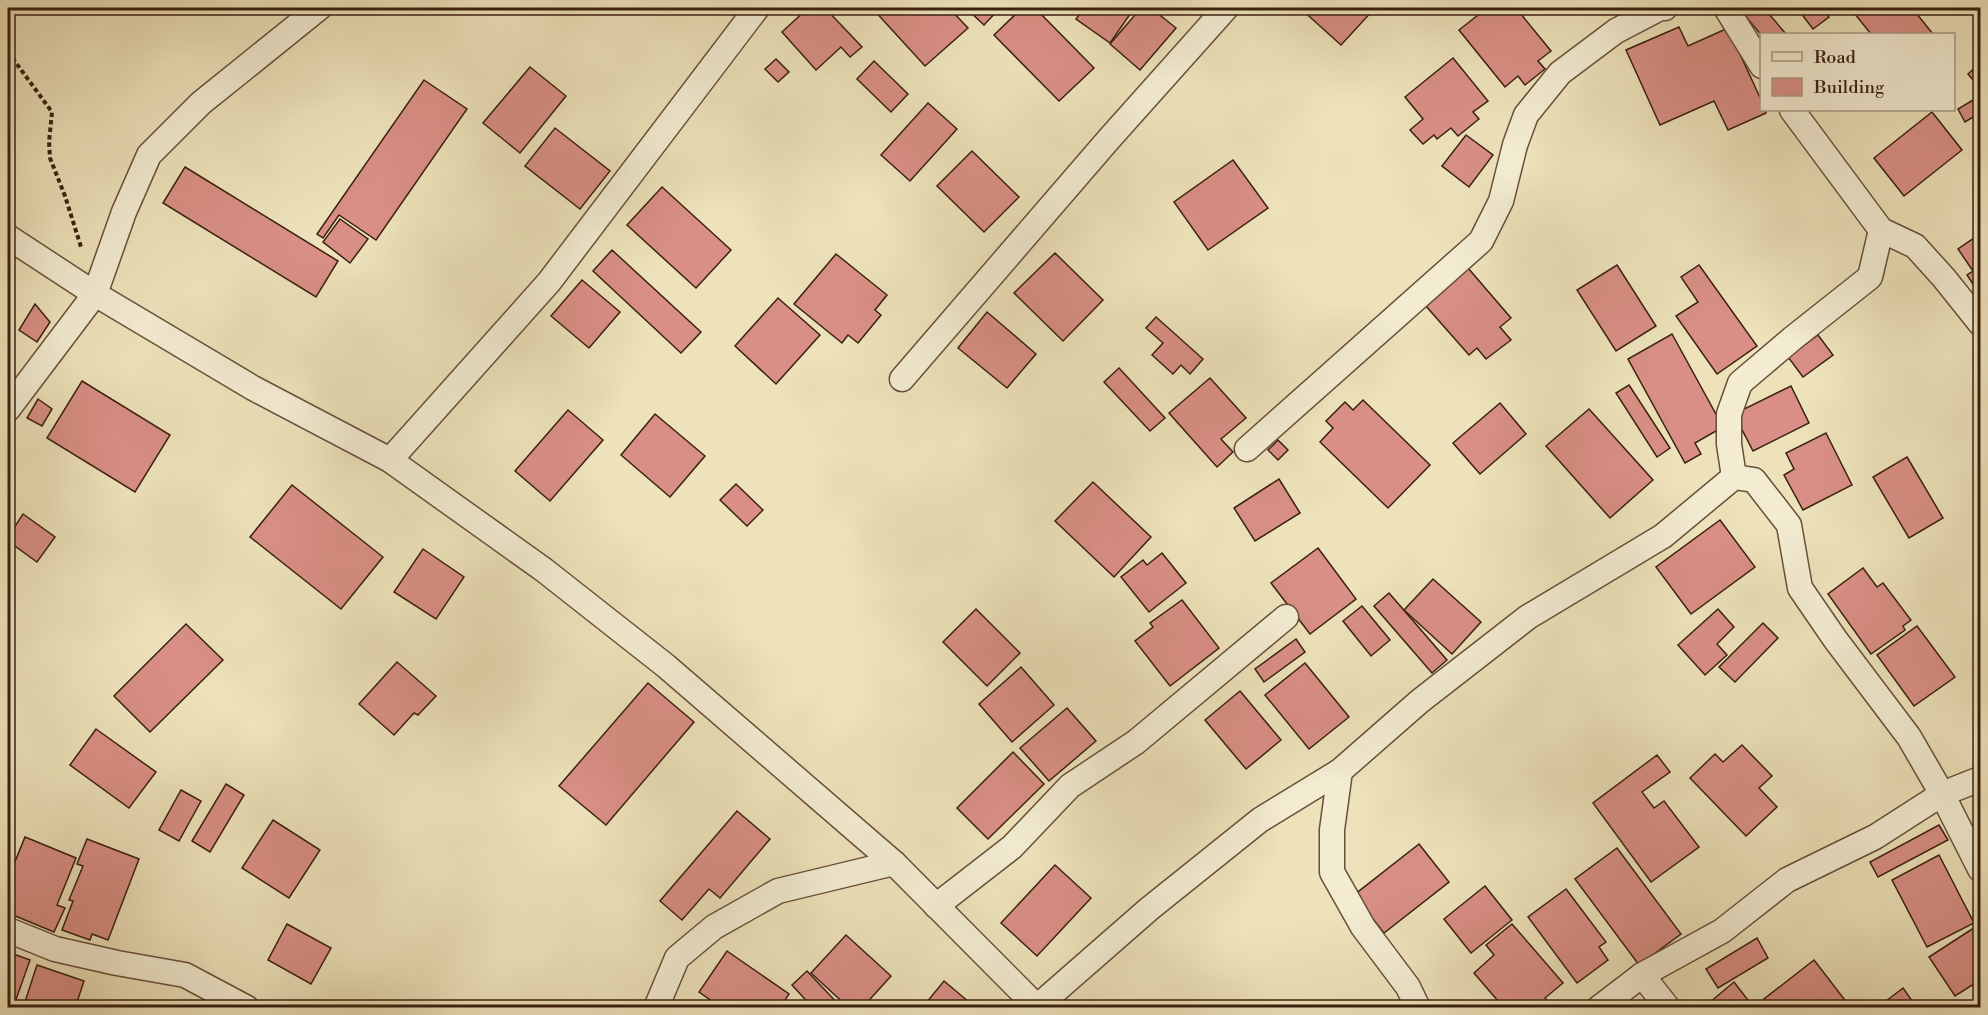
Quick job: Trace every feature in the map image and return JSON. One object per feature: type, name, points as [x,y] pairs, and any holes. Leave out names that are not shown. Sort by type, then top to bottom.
[{"type":"street","points":[[8,409],[95,294],[124,212],[149,155],[201,103],[318,8]]},
{"type":"street","points":[[390,460],[549,282],[757,8]]},
{"type":"street","points":[[903,379],[1109,139],[1226,8]]},
{"type":"street","points":[[1248,449],[1480,241],[1501,201],[1515,145],[1526,115],[1560,73],[1616,31],[1660,8],[1665,8]]},
{"type":"street","points":[[1726,8],[1760,64]]},
{"type":"street","points":[[1793,111],[1881,230],[1915,246],[1980,323]]},
{"type":"street","points":[[1734,477],[1729,444],[1729,414],[1740,383],[1870,277],[1881,230]]},
{"type":"street","points":[[8,237],[95,294],[253,388],[390,460],[544,570],[666,666],[894,863],[1037,1007],[1149,909],[1260,819],[1340,771],[1420,701],[1528,617],[1663,536],[1734,477],[1754,480],[1789,525],[1800,588],[1835,639],[1909,737],[1942,794],[1980,869]]},
{"type":"street","points":[[936,906],[1012,847],[1070,786],[1136,742],[1286,617]]},
{"type":"street","points":[[1340,771],[1332,830],[1332,872],[1363,927],[1407,987],[1418,1008]]},
{"type":"street","points":[[1599,1008],[1642,975],[1722,931],[1787,880],[1875,837],[1942,794],[1980,779]]},
{"type":"street","points":[[656,1008],[677,958],[714,927],[778,891],[894,863]]},
{"type":"street","points":[[8,930],[55,949],[185,975],[247,1008]]},
{"type":"street","points":[[1642,975],[1668,1008]]},
{"type":"path","points":[[8,52],[52,112],[50,158],[65,196],[82,251]]},
{"type":"building","points":[[808,8],[825,8],[862,47],[850,57],[841,47],[816,70],[782,32]]},
{"type":"building","points":[[872,8],[949,8],[968,28],[925,66]]},
{"type":"building","points":[[966,8],[1000,8],[984,25]]},
{"type":"building","points":[[1022,8],[1035,8],[1094,68],[1059,101],[994,35]]},
{"type":"building","points":[[1084,8],[1129,8],[1133,10],[1110,43],[1076,19]]},
{"type":"building","points":[[1141,8],[1151,8],[1176,28],[1140,70],[1110,44]]},
{"type":"building","points":[[1300,8],[1375,8],[1341,45]]},
{"type":"building","points":[[1487,8],[1516,8],[1551,51],[1538,61],[1545,69],[1525,85],[1518,76],[1505,87],[1459,30]]},
{"type":"building","points":[[1748,8],[1764,8],[1785,33],[1760,34],[1742,12]]},
{"type":"building","points":[[1797,8],[1822,8],[1829,17],[1813,29]]},
{"type":"building","points":[[1850,8],[1912,8],[1932,33],[1870,33]]},
{"type":"building","points":[[1679,27],[1688,46],[1728,28],[1760,98],[1760,111],[1766,113],[1728,130],[1714,101],[1660,125],[1626,50]]},
{"type":"building","points":[[1453,58],[1488,101],[1473,112],[1479,119],[1458,136],[1451,128],[1437,139],[1434,135],[1423,144],[1410,130],[1423,119],[1405,97]]},
{"type":"building","points":[[776,59],[789,72],[778,82],[765,69]]},
{"type":"building","points":[[874,61],[908,94],[891,112],[857,79]]},
{"type":"building","points":[[1980,63],[1980,88],[1968,74]]},
{"type":"building","points":[[530,67],[566,96],[520,153],[483,123]]},
{"type":"building","points":[[424,80],[467,109],[376,240],[339,215],[323,238],[317,234]]},
{"type":"building","points":[[1973,100],[1980,113],[1965,122],[1958,109]]},
{"type":"building","points":[[928,103],[957,129],[910,181],[881,155]]},
{"type":"building","points":[[1932,112],[1962,150],[1904,196],[1874,158]]},
{"type":"building","points":[[555,128],[610,171],[580,209],[525,166]]},
{"type":"building","points":[[1466,135],[1493,155],[1469,187],[1442,166]]},
{"type":"building","points":[[972,151],[1019,197],[984,232],[937,186]]},
{"type":"building","points":[[1233,160],[1268,208],[1208,250],[1174,202]]},
{"type":"building","points":[[185,167],[338,261],[316,297],[163,203]]},
{"type":"building","points":[[662,187],[731,250],[696,288],[627,225]]},
{"type":"building","points":[[340,219],[368,239],[350,263],[323,242]]},
{"type":"building","points":[[1980,234],[1980,295],[1967,275],[1973,271],[1958,249]]},
{"type":"building","points":[[612,250],[701,332],[681,353],[593,271]]},
{"type":"building","points":[[1055,253],[1103,300],[1063,341],[1014,293]]},
{"type":"building","points":[[836,254],[887,295],[875,310],[881,315],[858,343],[848,335],[842,343],[794,304]]},
{"type":"building","points":[[1617,265],[1656,326],[1616,351],[1577,290]]},
{"type":"building","points":[[1699,265],[1757,346],[1717,374],[1676,316],[1698,302],[1681,277]]},
{"type":"building","points":[[1468,268],[1511,318],[1500,327],[1511,340],[1486,359],[1477,348],[1469,355],[1425,305]]},
{"type":"building","points":[[582,280],[620,312],[589,348],[551,316]]},
{"type":"building","points":[[778,298],[820,335],[776,384],[735,346]]},
{"type":"building","points":[[35,304],[50,322],[37,342],[19,330]]},
{"type":"building","points":[[987,312],[1036,354],[1007,388],[958,348]]},
{"type":"building","points":[[1156,317],[1203,359],[1190,374],[1181,365],[1173,374],[1152,355],[1163,343],[1146,328]]},
{"type":"building","points":[[1672,334],[1723,427],[1695,443],[1701,454],[1685,463],[1628,359]]},
{"type":"building","points":[[1818,335],[1833,355],[1803,377],[1788,357]]},
{"type":"building","points":[[1119,368],[1165,418],[1150,431],[1104,382]]},
{"type":"building","points":[[1210,378],[1246,418],[1221,439],[1233,452],[1217,467],[1169,413]]},
{"type":"building","points":[[82,381],[170,435],[135,492],[47,438]]},
{"type":"building","points":[[1629,385],[1670,448],[1657,457],[1616,393]]},
{"type":"building","points":[[1791,386],[1809,423],[1753,451],[1734,414]]},
{"type":"building","points":[[38,399],[52,409],[42,426],[27,418]]},
{"type":"building","points":[[1363,400],[1430,465],[1388,508],[1320,442],[1333,428],[1326,421],[1345,402],[1353,410]]},
{"type":"building","points":[[1500,403],[1526,434],[1480,474],[1453,443]]},
{"type":"building","points":[[1589,409],[1653,480],[1610,518],[1546,446]]},
{"type":"building","points":[[568,410],[603,440],[550,501],[515,471]]},
{"type":"building","points":[[655,414],[705,456],[670,497],[621,455]]},
{"type":"building","points":[[1826,433],[1852,485],[1803,510],[1784,475],[1794,469],[1786,453]]},
{"type":"building","points":[[1278,440],[1288,450],[1278,460],[1268,450]]},
{"type":"building","points":[[1907,457],[1943,518],[1909,538],[1873,477]]},
{"type":"building","points":[[1279,479],[1300,513],[1255,541],[1234,508]]},
{"type":"building","points":[[1093,482],[1151,537],[1114,577],[1055,521]]},
{"type":"building","points":[[736,484],[763,510],[747,526],[720,500]]},
{"type":"building","points":[[292,485],[383,557],[341,609],[250,537]]},
{"type":"building","points":[[23,514],[55,537],[37,562],[8,541],[8,537]]},
{"type":"building","points":[[1720,520],[1755,567],[1691,614],[1656,567]]},
{"type":"building","points":[[1318,548],[1356,599],[1310,634],[1271,583]]},
{"type":"building","points":[[423,549],[464,577],[436,619],[394,592]]},
{"type":"building","points":[[1162,553],[1186,583],[1149,612],[1121,577],[1143,560],[1147,565]]},
{"type":"building","points":[[1863,568],[1877,587],[1883,583],[1911,620],[1903,626],[1905,630],[1871,654],[1828,594]]},
{"type":"building","points":[[1433,579],[1481,622],[1452,654],[1404,610]]},
{"type":"building","points":[[1389,593],[1447,660],[1432,673],[1374,606]]},
{"type":"building","points":[[1182,600],[1219,648],[1170,686],[1135,641],[1153,627],[1150,623]]},
{"type":"building","points":[[1362,606],[1390,640],[1371,656],[1343,621]]},
{"type":"building","points":[[976,609],[1020,653],[987,686],[943,642]]},
{"type":"building","points":[[1718,609],[1734,627],[1717,644],[1727,655],[1705,675],[1678,645]]},
{"type":"building","points":[[1763,623],[1778,638],[1735,682],[1719,667]]},
{"type":"building","points":[[186,624],[223,660],[150,732],[114,696]]},
{"type":"building","points":[[1917,626],[1955,677],[1914,706],[1877,655]]},
{"type":"building","points":[[1296,639],[1305,652],[1264,682],[1255,669]]},
{"type":"building","points":[[397,662],[436,696],[418,715],[414,713],[394,735],[359,704]]},
{"type":"building","points":[[1305,663],[1349,717],[1309,749],[1265,695]]},
{"type":"building","points":[[1021,667],[1054,705],[1012,742],[979,704]]},
{"type":"building","points":[[648,683],[694,722],[606,825],[559,786]]},
{"type":"building","points":[[1240,691],[1281,740],[1246,769],[1205,720]]},
{"type":"building","points":[[1067,708],[1096,741],[1049,781],[1020,748]]},
{"type":"building","points":[[96,729],[156,772],[129,808],[70,765]]},
{"type":"building","points":[[1742,745],[1772,776],[1759,788],[1777,807],[1746,836],[1690,778],[1715,754],[1723,762]]},
{"type":"building","points":[[1013,752],[1044,784],[988,839],[957,808]]},
{"type":"building","points":[[1657,755],[1670,772],[1642,792],[1654,808],[1664,801],[1699,847],[1651,882],[1593,803]]},
{"type":"building","points":[[226,784],[244,795],[210,852],[192,841]]},
{"type":"building","points":[[181,790],[201,801],[179,841],[159,830]]},
{"type":"building","points":[[737,811],[770,839],[720,898],[709,889],[682,920],[660,901]]},
{"type":"building","points":[[273,820],[320,850],[289,898],[242,868]]},
{"type":"building","points":[[1939,825],[1948,840],[1878,877],[1870,862]]},
{"type":"building","points":[[25,837],[76,858],[57,905],[65,908],[54,932],[8,913],[8,879]]},
{"type":"building","points":[[87,839],[139,859],[108,940],[92,934],[90,940],[62,930],[73,901],[69,900],[83,866],[77,864]]},
{"type":"building","points":[[1419,844],[1449,882],[1384,933],[1354,895]]},
{"type":"building","points":[[1617,848],[1681,934],[1639,965],[1575,879]]},
{"type":"building","points":[[1939,855],[1974,923],[1927,947],[1892,880]]},
{"type":"building","points":[[1055,865],[1091,898],[1037,956],[1001,923]]},
{"type":"building","points":[[1485,886],[1512,920],[1471,953],[1444,919]]},
{"type":"building","points":[[1566,889],[1606,942],[1599,947],[1608,960],[1577,983],[1528,917]]},
{"type":"building","points":[[287,924],[331,948],[311,984],[268,960]]},
{"type":"building","points":[[1512,924],[1563,983],[1545,998],[1549,1003],[1544,1008],[1504,1008],[1474,973],[1494,955],[1486,945]]},
{"type":"building","points":[[1980,924],[1980,980],[1955,996],[1929,957]]},
{"type":"building","points":[[846,935],[891,976],[862,1008],[849,1008],[811,973]]},
{"type":"building","points":[[1757,938],[1768,958],[1718,988],[1706,969]]},
{"type":"building","points":[[727,951],[789,994],[780,1008],[722,1008],[699,992]]},
{"type":"building","points":[[8,952],[30,960],[13,1008],[8,1008]]},
{"type":"building","points":[[1814,960],[1851,1008],[1771,1008],[1764,999]]},
{"type":"building","points":[[37,965],[84,981],[75,1008],[23,1008]]},
{"type":"building","points":[[807,971],[842,1008],[813,1008],[792,985]]},
{"type":"building","points":[[944,981],[976,1008],[922,1008]]},
{"type":"building","points":[[1734,982],[1754,1008],[1703,1008]]},
{"type":"building","points":[[1903,988],[1917,1008],[1877,1008]]}]
